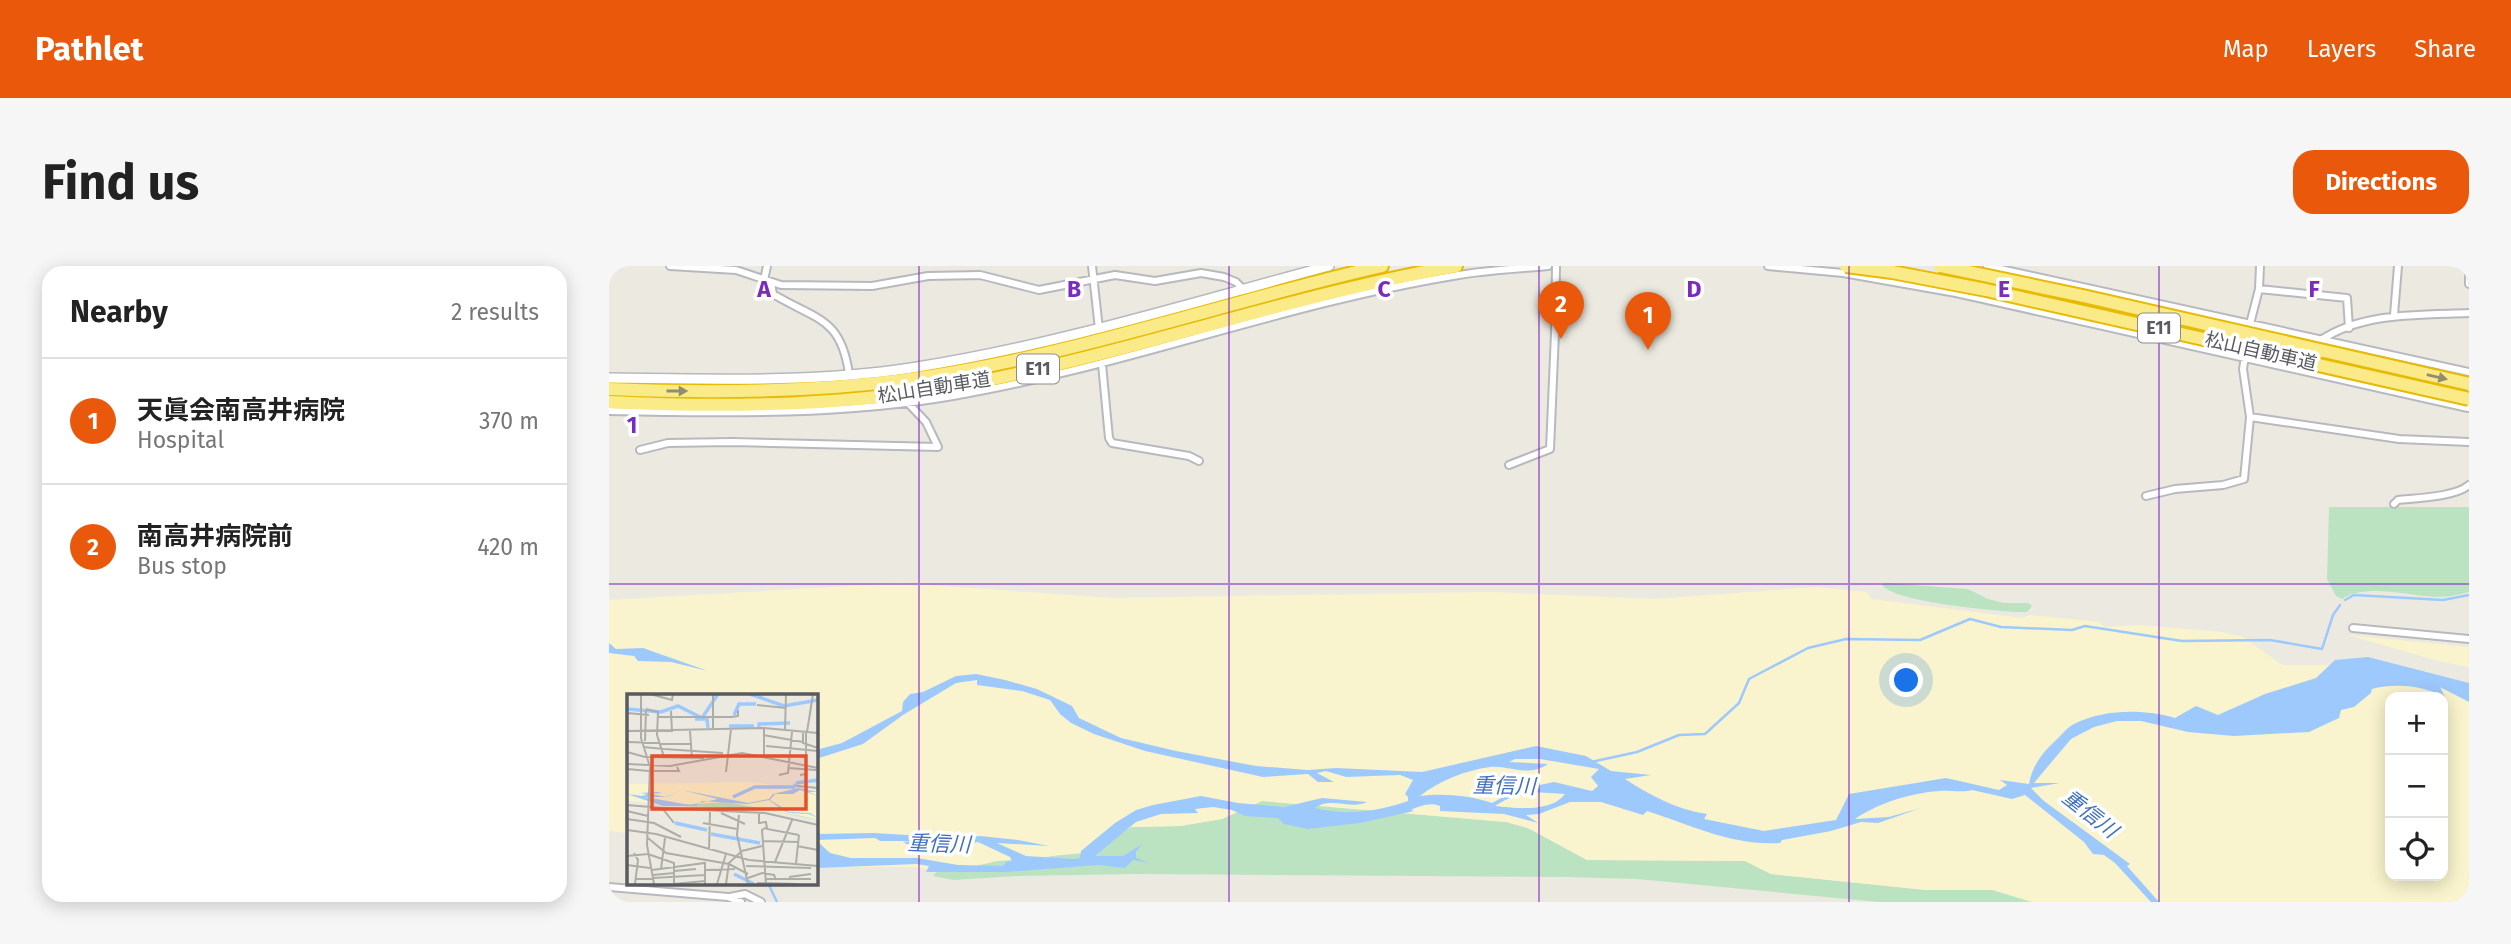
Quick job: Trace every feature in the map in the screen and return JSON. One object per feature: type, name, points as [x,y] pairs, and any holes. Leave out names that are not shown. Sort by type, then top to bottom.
[{"type":"highway","name":"松山自動車道","points":[[609,389],[754,392],[897,381],[1034,355],[1382,266]]},
{"type":"highway","name":"松山自動車道","points":[[609,402],[753,405],[899,395],[1037,369],[1319,295],[1456,266]]},
{"type":"highway","name":"松山自動車道","points":[[1846,266],[1986,290],[2469,399]]},
{"type":"highway","name":"松山自動車道","points":[[1940,266],[2469,384]]},
{"type":"street","points":[[670,266],[736,270],[767,281],[840,287],[872,286],[928,276],[980,275],[1039,290],[1127,275],[1155,281],[1209,273],[1236,282],[1243,289]]},
{"type":"street","points":[[767,266],[767,281],[773,294],[810,312],[836,334],[844,347],[849,374]]},
{"type":"street","points":[[1092,266],[1099,329]]},
{"type":"street","points":[[609,378],[781,379],[910,368],[1030,346],[1329,266]]},
{"type":"street","points":[[609,411],[825,410],[908,403],[1102,364],[1360,295],[1454,275],[1548,266]]},
{"type":"street","points":[[1509,465],[1550,449],[1556,266]]},
{"type":"street","points":[[1768,266],[1843,273],[1956,293],[2469,409],[2469,379]]},
{"type":"street","points":[[1987,266],[2469,372]]},
{"type":"street","points":[[2146,496],[2175,489],[2223,485],[2244,479],[2251,417],[2243,369],[2259,289],[2260,266]]},
{"type":"street","points":[[2395,315],[2398,266]]},
{"type":"street","points":[[2469,266],[2469,284]]},
{"type":"street","points":[[2259,289],[2347,298],[2349,328]]},
{"type":"street","points":[[2321,341],[2333,333],[2395,315],[2469,313]]},
{"type":"street","points":[[1102,364],[1109,438],[1112,443],[1189,456],[1199,461]]},
{"type":"street","points":[[641,450],[668,443],[720,442],[938,447],[926,422],[908,403]]},
{"type":"street","points":[[2251,417],[2399,439],[2469,442]]},
{"type":"street","points":[[2394,504],[2398,500],[2441,495],[2465,489],[2469,485]]},
{"type":"street","points":[[2353,628],[2469,639]]},
{"type":"street","points":[[609,887],[728,898],[741,902]]},
{"type":"street","points":[[728,898],[745,894],[761,902]]},
{"type":"green space","points":[[2329,507],[2469,507],[2469,592],[2440,597],[2375,591],[2352,594],[2342,599],[2336,596],[2327,579]]},
{"type":"green space","points":[[1886,583],[1968,589],[1988,599],[2004,603],[2028,603],[2032,606],[2027,612],[2014,612],[1944,604],[1890,591],[1882,585]]},
{"type":"green space","points":[[1262,801],[1506,822],[1528,828],[1587,860],[1745,861],[1771,874],[1926,890],[1993,890],[2032,902],[1879,902],[1637,879],[1565,877],[1136,874],[953,880],[933,876],[937,871],[948,872],[997,861],[1045,858],[1110,840],[1131,827],[1180,826],[1222,819]]},
{"type":"sand","points":[[900,583],[1112,598],[1489,592],[1654,599],[1816,587],[1866,592],[1872,599],[2022,618],[2029,615],[2099,622],[2105,627],[2139,625],[2222,632],[2243,637],[2282,665],[2338,665],[2430,691],[2469,687],[2469,902],[2032,902],[1993,890],[1926,890],[1771,874],[1745,861],[1587,860],[1528,828],[1506,822],[1262,801],[1222,819],[1180,826],[1131,827],[1084,853],[997,861],[948,872],[912,867],[817,867],[817,694],[627,694],[627,833],[609,831],[609,600]]},
{"type":"sand","points":[[2348,635],[2469,647],[2469,667],[2438,661]]},
{"type":"water","points":[[609,643],[616,649],[643,648],[708,671],[671,662],[638,661],[634,656],[609,653]]},
{"type":"water","name":"重信川","points":[[2368,657],[2469,683],[2469,702],[2440,687],[2442,692],[2400,686],[2372,689],[2371,693],[2354,707],[2341,710],[2339,718],[2309,732],[2234,736],[2188,732],[2141,721],[2117,721],[2094,727],[2071,739],[2034,783],[2060,783],[2031,788],[2044,801],[2130,864],[2127,866],[2159,902],[2151,902],[2115,863],[2104,855],[2093,854],[2084,842],[2025,795],[2012,799],[1972,790],[1939,791],[1906,797],[1874,808],[1855,819],[1889,817],[1921,808],[1878,823],[1861,822],[1831,831],[1782,840],[1780,843],[1728,838],[1647,811],[1643,815],[1601,802],[1570,802],[1539,814],[1526,815],[1538,823],[1504,814],[1440,811],[1440,806],[1429,804],[1411,810],[1414,811],[1360,823],[1308,829],[1284,824],[1278,818],[1245,816],[1232,810],[1213,807],[1195,809],[1198,813],[1161,814],[1136,822],[1095,856],[1123,856],[1142,844],[1136,852],[1136,858],[1149,863],[1133,860],[1125,868],[1098,865],[1006,872],[926,872],[929,866],[917,864],[817,868],[817,841],[830,853],[851,858],[917,858],[958,865],[1003,866],[1012,861],[1010,857],[978,842],[943,848],[911,846],[903,842],[913,841],[880,841],[875,838],[817,840],[817,834],[873,833],[959,838],[980,836],[1049,846],[997,843],[1026,856],[1074,859],[1080,858],[1081,851],[1115,823],[1136,810],[1201,796],[1284,807],[1322,798],[1367,802],[1354,805],[1327,803],[1315,808],[1338,812],[1374,810],[1408,801],[1405,794],[1413,780],[1400,775],[1346,777],[1326,771],[1317,773],[1334,782],[1318,782],[1308,774],[1263,777],[1145,751],[1094,734],[1071,723],[1050,700],[1022,691],[977,685],[977,680],[956,683],[903,715],[863,744],[817,759],[817,750],[842,743],[902,711],[903,702],[910,694],[923,692],[956,676],[976,674],[1037,689],[1072,706],[1079,718],[1121,738],[1256,766],[1308,770],[1336,768],[1422,772],[1536,746],[1586,756],[1611,771],[1651,775],[1625,779],[1664,801],[1707,814],[1704,819],[1764,831],[1836,820],[1849,794],[1946,778],[1999,790],[2007,785],[2000,780],[2029,784],[2035,766],[2045,751],[2068,728],[2086,719],[2124,712],[2175,718],[2196,706],[2218,715],[2265,694],[2316,678],[2335,660]],"holes":[[[1515,759],[1540,759],[1599,769],[1591,777],[1598,786],[1592,791],[1554,782],[1516,790],[1492,803],[1456,795],[1420,796],[1444,781],[1472,771],[1490,767],[1525,771],[1548,764],[1509,762]],[[1533,792],[1565,794],[1559,800],[1542,807],[1495,806],[1510,798]]]},
{"type":"waterway","points":[[2345,600],[2354,595],[2443,600],[2469,595]]},
{"type":"waterway","points":[[1591,762],[1637,752],[1679,735],[1705,734],[1739,703],[1749,679],[1808,648],[1846,639],[1920,640],[1970,619],[2001,627],[2072,630],[2085,626],[2182,641],[2270,640],[2322,649],[2333,615],[2340,605]]},
{"type":"waterway","points":[[768,884],[777,902]]},
{"type":"place","name":"南高井病院前","points":[[1561,339]]},
{"type":"place","name":"天眞会南高井病院","points":[[1648,350]]}]
